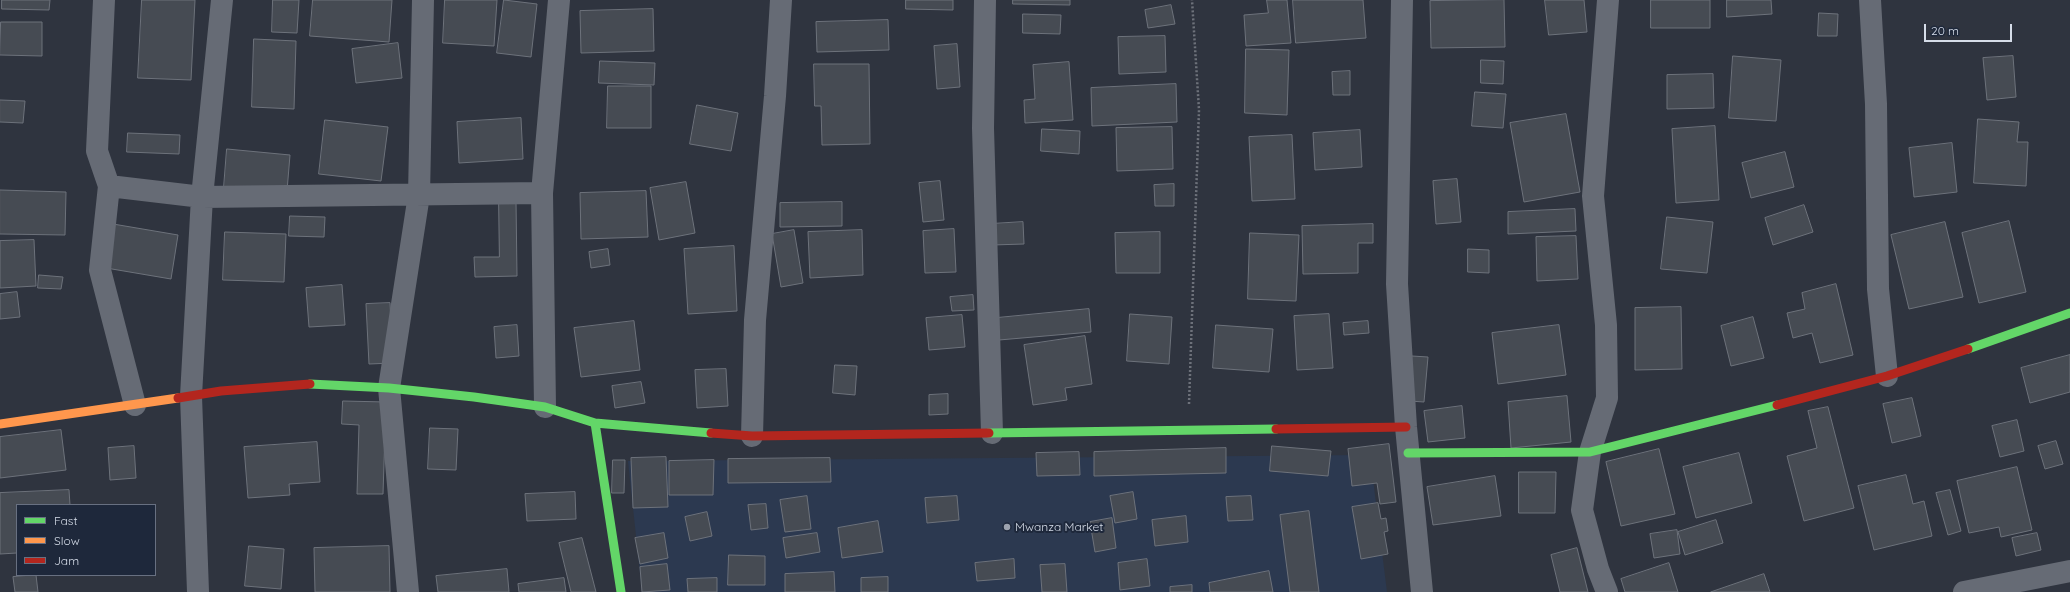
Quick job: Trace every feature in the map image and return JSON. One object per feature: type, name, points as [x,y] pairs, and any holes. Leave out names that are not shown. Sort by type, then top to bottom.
[{"type":"street","points":[[104,0],[97,151],[109,186],[100,270],[135,405]]},
{"type":"street","points":[[198,592],[190,396],[202,197],[222,0]]},
{"type":"street","points":[[408,592],[389,388],[419,195],[423,0]]},
{"type":"street","points":[[545,407],[542,193],[559,0]]},
{"type":"street","points":[[752,436],[755,320],[775,96],[781,0]]},
{"type":"street","points":[[985,0],[983,128],[992,433]]},
{"type":"street","points":[[1402,0],[1397,284],[1408,452],[1422,592]]},
{"type":"street","points":[[1607,592],[1598,569],[1582,510],[1590,452],[1607,398],[1606,325],[1593,196],[1608,0]]},
{"type":"street","points":[[1870,0],[1876,104],[1878,289],[1887,376]]},
{"type":"street","points":[[109,186],[202,197],[542,193]]},
{"type":"street","points":[[1408,452],[1590,452],[1719,421],[1887,376],[1997,339],[2070,312]]},
{"type":"street","points":[[0,424],[221,391],[316,384],[389,388],[474,397],[545,407],[595,423],[752,436],[1406,427]]},
{"type":"street","points":[[595,423],[621,592]]},
{"type":"street","points":[[1964,592],[2070,571]]},
{"type":"path","points":[[1188,431],[1199,110],[1192,0]]},
{"type":"shaded area","name":"Mwanza Market","points":[[1370,455],[1387,592],[642,592],[628,461]]},
{"type":"building","points":[[2,0],[50,0],[49,10],[2,9]]},
{"type":"building","points":[[142,0],[195,0],[191,80],[138,78]]},
{"type":"building","points":[[273,0],[299,0],[297,33],[272,32]]},
{"type":"building","points":[[313,0],[392,0],[389,42],[310,36]]},
{"type":"building","points":[[445,0],[497,0],[494,46],[443,43]]},
{"type":"building","points":[[504,0],[537,4],[531,57],[497,53]]},
{"type":"building","points":[[906,0],[953,0],[953,10],[906,9]]},
{"type":"building","points":[[1013,0],[1070,0],[1070,5],[1013,4]]},
{"type":"building","points":[[1267,0],[1287,0],[1291,43],[1246,46],[1244,15],[1268,13]]},
{"type":"building","points":[[1293,0],[1363,0],[1366,38],[1296,43]]},
{"type":"building","points":[[1504,0],[1505,47],[1431,48],[1430,1]]},
{"type":"building","points":[[1545,0],[1584,0],[1587,32],[1549,35]]},
{"type":"building","points":[[1651,0],[1710,0],[1710,28],[1651,28]]},
{"type":"building","points":[[1727,0],[1771,0],[1772,14],[1727,17]]},
{"type":"building","points":[[1171,5],[1175,24],[1148,28],[1145,10]]},
{"type":"building","points":[[653,9],[654,51],[581,53],[580,11]]},
{"type":"building","points":[[1819,13],[1838,14],[1837,36],[1818,36]]},
{"type":"building","points":[[1023,14],[1061,15],[1060,34],[1023,33]]},
{"type":"building","points":[[888,20],[889,50],[817,52],[816,22]]},
{"type":"building","points":[[1,22],[42,22],[42,56],[0,55]]},
{"type":"building","points":[[1165,36],[1166,72],[1119,74],[1118,37]]},
{"type":"building","points":[[254,39],[296,41],[294,109],[252,107]]},
{"type":"building","points":[[398,43],[402,78],[356,83],[352,49]]},
{"type":"building","points":[[957,44],[960,87],[937,89],[934,46]]},
{"type":"building","points":[[1246,49],[1289,50],[1287,115],[1245,113]]},
{"type":"building","points":[[1733,56],[1781,60],[1776,121],[1729,118]]},
{"type":"building","points":[[2013,56],[2016,97],[1987,100],[1983,58]]},
{"type":"building","points":[[1481,60],[1504,61],[1503,84],[1481,83]]},
{"type":"building","points":[[600,61],[655,63],[654,85],[599,83]]},
{"type":"building","points":[[1069,62],[1073,120],[1025,123],[1024,100],[1035,99],[1033,65]]},
{"type":"building","points":[[814,64],[869,64],[870,144],[822,145],[821,106],[815,106]]},
{"type":"building","points":[[1350,71],[1350,95],[1333,95],[1332,72]]},
{"type":"building","points":[[1713,74],[1714,108],[1667,109],[1667,75]]},
{"type":"building","points":[[1176,84],[1177,122],[1092,126],[1091,88]]},
{"type":"building","points":[[608,86],[651,86],[651,128],[607,128]]},
{"type":"building","points":[[1475,92],[1506,94],[1503,128],[1472,126]]},
{"type":"building","points":[[0,100],[25,101],[23,123],[0,122]]},
{"type":"building","points":[[697,105],[738,113],[731,151],[690,144]]},
{"type":"building","points":[[1566,114],[1580,192],[1524,202],[1510,123]]},
{"type":"building","points":[[521,118],[523,159],[459,163],[457,122]]},
{"type":"building","points":[[1978,119],[2019,122],[2017,142],[2028,142],[2026,186],[1974,183]]},
{"type":"building","points":[[325,120],[388,127],[381,181],[319,174]]},
{"type":"building","points":[[1715,126],[1719,200],[1676,203],[1672,129]]},
{"type":"building","points":[[1172,127],[1173,169],[1117,171],[1116,128]]},
{"type":"building","points":[[1042,129],[1080,131],[1079,154],[1041,151]]},
{"type":"building","points":[[1360,130],[1362,167],[1315,170],[1313,133]]},
{"type":"building","points":[[128,133],[180,135],[179,154],[127,152]]},
{"type":"building","points":[[1292,135],[1295,199],[1252,201],[1249,137]]},
{"type":"building","points":[[1952,143],[1957,192],[1914,197],[1909,148]]},
{"type":"building","points":[[227,149],[290,155],[287,191],[224,187]]},
{"type":"building","points":[[1785,152],[1794,187],[1751,198],[1742,163]]},
{"type":"building","points":[[1457,179],[1461,222],[1436,224],[1433,181]]},
{"type":"building","points":[[940,181],[944,220],[923,222],[919,183]]},
{"type":"building","points":[[686,182],[695,233],[659,240],[650,188]]},
{"type":"building","points":[[1174,184],[1174,206],[1155,206],[1154,185]]},
{"type":"building","points":[[0,190],[66,192],[65,235],[0,234]]},
{"type":"building","points":[[646,191],[648,237],[581,239],[580,193]]},
{"type":"building","points":[[499,201],[516,201],[517,276],[475,277],[474,257],[499,257]]},
{"type":"building","points":[[842,202],[842,226],[780,227],[780,203]]},
{"type":"building","points":[[1804,205],[1813,232],[1773,245],[1765,218]]},
{"type":"building","points":[[1575,209],[1576,231],[1508,234],[1508,212]]},
{"type":"building","points":[[290,216],[325,217],[324,237],[289,236]]},
{"type":"building","points":[[1667,217],[1713,222],[1707,273],[1661,269]]},
{"type":"building","points":[[2009,221],[2026,292],[1979,303],[1962,233]]},
{"type":"building","points":[[1023,222],[1024,244],[992,245],[991,224]]},
{"type":"building","points":[[1945,222],[1963,297],[1909,309],[1891,235]]},
{"type":"building","points":[[113,224],[178,235],[171,279],[106,268]]},
{"type":"building","points":[[1373,224],[1373,243],[1358,243],[1358,273],[1303,274],[1302,226]]},
{"type":"building","points":[[954,229],[956,272],[925,273],[923,231]]},
{"type":"building","points":[[794,230],[803,283],[781,287],[772,234]]},
{"type":"building","points":[[862,230],[863,275],[810,278],[808,232]]},
{"type":"building","points":[[225,232],[286,234],[284,282],[223,280]]},
{"type":"building","points":[[1160,232],[1160,273],[1116,273],[1115,233]]},
{"type":"building","points":[[1250,233],[1299,235],[1296,301],[1248,299]]},
{"type":"building","points":[[1576,236],[1578,279],[1537,281],[1536,237]]},
{"type":"building","points":[[34,240],[36,286],[0,288],[0,241]]},
{"type":"building","points":[[734,246],[737,311],[688,314],[684,249]]},
{"type":"building","points":[[608,249],[610,265],[591,268],[589,252]]},
{"type":"building","points":[[1468,249],[1489,250],[1489,273],[1468,272]]},
{"type":"building","points":[[39,275],[63,277],[61,289],[38,288]]},
{"type":"building","points":[[1836,284],[1853,355],[1820,363],[1812,333],[1793,338],[1787,313],[1805,309],[1802,293]]},
{"type":"building","points":[[342,285],[345,325],[309,327],[306,288]]},
{"type":"building","points":[[17,292],[20,317],[0,319],[0,294]]},
{"type":"building","points":[[973,295],[974,310],[952,311],[950,297]]},
{"type":"building","points":[[390,303],[393,363],[369,364],[366,304]]},
{"type":"building","points":[[1681,307],[1682,369],[1635,370],[1635,308]]},
{"type":"building","points":[[1089,309],[1091,332],[999,340],[997,318]]},
{"type":"building","points":[[1130,314],[1172,317],[1169,364],[1127,361]]},
{"type":"building","points":[[1329,314],[1333,368],[1297,370],[1294,316]]},
{"type":"building","points":[[962,315],[965,347],[929,350],[926,318]]},
{"type":"building","points":[[1753,317],[1764,358],[1731,366],[1721,326]]},
{"type":"building","points":[[634,321],[640,370],[581,377],[574,328]]},
{"type":"building","points":[[1368,321],[1369,333],[1344,335],[1343,323]]},
{"type":"building","points":[[517,325],[519,356],[496,358],[494,327]]},
{"type":"building","points":[[1216,325],[1273,329],[1269,372],[1213,368]]},
{"type":"building","points":[[1559,325],[1566,375],[1498,384],[1492,333]]},
{"type":"building","points":[[1085,336],[1092,384],[1065,388],[1067,400],[1033,405],[1024,345]]},
{"type":"building","points":[[2070,355],[2070,392],[2030,403],[2021,368]]},
{"type":"building","points":[[1412,356],[1428,357],[1424,402],[1409,401]]},
{"type":"building","points":[[835,365],[857,366],[855,395],[833,393]]},
{"type":"building","points":[[726,369],[728,406],[697,408],[695,370]]},
{"type":"building","points":[[641,382],[645,403],[615,408],[612,386]]},
{"type":"building","points":[[948,394],[948,414],[929,415],[929,395]]},
{"type":"building","points":[[1567,396],[1571,442],[1511,448],[1508,402]]},
{"type":"building","points":[[1912,398],[1921,436],[1892,443],[1883,404]]},
{"type":"building","points":[[343,401],[386,402],[383,494],[357,494],[359,425],[342,424]]},
{"type":"building","points":[[1462,406],[1465,438],[1428,442],[1424,411]]},
{"type":"building","points":[[1828,407],[1854,508],[1804,521],[1787,456],[1817,448],[1808,411]]},
{"type":"building","points":[[2017,420],[2024,451],[2000,457],[1992,426]]},
{"type":"building","points":[[430,428],[458,429],[456,470],[428,469]]},
{"type":"building","points":[[61,430],[66,470],[0,478],[0,437]]},
{"type":"building","points":[[2056,441],[2063,464],[2045,469],[2038,446]]},
{"type":"building","points":[[317,442],[320,482],[289,484],[290,495],[248,498],[244,447]]},
{"type":"building","points":[[1389,444],[1396,502],[1380,504],[1377,483],[1352,486],[1348,449]]},
{"type":"building","points":[[134,446],[136,478],[110,480],[108,448]]},
{"type":"building","points":[[1272,446],[1331,451],[1328,476],[1270,471]]},
{"type":"building","points":[[1226,448],[1226,473],[1094,476],[1094,452]]},
{"type":"building","points":[[1659,449],[1675,514],[1621,526],[1606,462]]},
{"type":"building","points":[[1079,452],[1080,475],[1037,476],[1036,453]]},
{"type":"building","points":[[1739,453],[1752,503],[1696,518],[1683,467]]},
{"type":"building","points":[[666,457],[668,507],[633,508],[631,458]]},
{"type":"building","points":[[830,458],[831,482],[728,483],[728,459]]},
{"type":"building","points":[[613,460],[625,460],[624,493],[612,493]]},
{"type":"building","points":[[714,460],[713,495],[669,495],[669,461]]},
{"type":"building","points":[[2017,467],[2032,530],[2001,537],[1999,527],[1969,533],[1957,481]]},
{"type":"building","points":[[1519,472],[1556,472],[1555,513],[1519,513]]},
{"type":"building","points":[[1906,475],[1913,504],[1924,501],[1932,536],[1874,550],[1858,486]]},
{"type":"building","points":[[1495,476],[1501,516],[1433,525],[1427,487]]},
{"type":"building","points":[[69,490],[70,504],[16,504],[16,553],[0,554],[0,493]]},
{"type":"building","points":[[1950,490],[1961,531],[1948,535],[1936,493]]},
{"type":"building","points":[[575,492],[576,519],[527,521],[525,494]]},
{"type":"building","points":[[1133,492],[1137,519],[1115,523],[1110,496]]},
{"type":"building","points":[[807,496],[811,529],[785,532],[780,500]]},
{"type":"building","points":[[957,496],[959,520],[927,523],[925,498]]},
{"type":"building","points":[[1251,496],[1253,520],[1228,521],[1226,497]]},
{"type":"building","points":[[1378,503],[1381,519],[1386,518],[1388,531],[1384,532],[1388,554],[1361,559],[1352,507]]},
{"type":"building","points":[[766,504],[768,528],[751,530],[748,505]]},
{"type":"building","points":[[1309,511],[1319,592],[1290,592],[1280,515]]},
{"type":"building","points":[[707,512],[712,536],[690,541],[685,517]]},
{"type":"building","points":[[1186,516],[1188,542],[1155,546],[1152,520]]},
{"type":"building","points":[[1112,518],[1116,548],[1095,552],[1090,522]]},
{"type":"building","points":[[1716,520],[1723,543],[1685,555],[1678,532]]},
{"type":"building","points":[[878,521],[883,552],[842,558],[838,528]]},
{"type":"building","points":[[1677,530],[1680,554],[1654,558],[1650,534]]},
{"type":"building","points":[[664,533],[668,558],[640,564],[635,538]]},
{"type":"building","points":[[817,533],[820,552],[786,558],[783,538]]},
{"type":"building","points":[[2037,533],[2041,550],[2016,556],[2012,538]]},
{"type":"building","points":[[582,538],[596,592],[571,592],[559,543]]},
{"type":"building","points":[[249,546],[284,549],[281,589],[245,586]]},
{"type":"building","points":[[389,546],[390,592],[315,592],[314,548]]},
{"type":"building","points":[[1577,548],[1588,592],[1560,592],[1551,555]]},
{"type":"building","points":[[729,555],[765,556],[765,585],[728,585]]},
{"type":"building","points":[[1014,559],[1015,578],[977,581],[975,563]]},
{"type":"building","points":[[1147,559],[1150,586],[1120,590],[1118,563]]},
{"type":"building","points":[[1669,563],[1678,592],[1625,592],[1621,579]]},
{"type":"building","points":[[667,564],[670,590],[642,592],[640,567]]},
{"type":"building","points":[[1065,564],[1067,592],[1042,592],[1040,565]]},
{"type":"building","points":[[507,569],[509,592],[438,592],[436,576]]},
{"type":"building","points":[[1269,571],[1273,592],[1210,592],[1209,583]]},
{"type":"building","points":[[834,572],[835,592],[785,592],[785,574]]},
{"type":"building","points":[[1764,574],[1770,592],[1711,592]]},
{"type":"building","points":[[36,576],[38,592],[15,592],[13,577]]},
{"type":"building","points":[[888,577],[888,592],[861,592],[861,578]]},
{"type":"building","points":[[564,578],[566,592],[519,592],[518,584]]},
{"type":"building","points":[[717,578],[717,592],[688,592],[687,579]]},
{"type":"building","points":[[1192,585],[1192,592],[1170,592],[1170,587]]},
{"type":"traffic: fast","points":[[1968,349],[2070,313]]},
{"type":"traffic: fast","points":[[310,384],[389,388],[474,397],[545,407],[595,423]]},
{"type":"traffic: fast","points":[[1408,453],[1590,452],[1777,405]]},
{"type":"traffic: fast","points":[[621,592],[595,423],[711,433]]},
{"type":"traffic: fast","points":[[989,433],[1276,429]]},
{"type":"traffic: slow","points":[[0,424],[178,398]]},
{"type":"traffic: jam","points":[[1777,405],[1887,376],[1968,349]]},
{"type":"traffic: jam","points":[[178,398],[221,391],[310,384]]},
{"type":"traffic: jam","points":[[1276,429],[1406,427]]},
{"type":"traffic: jam","points":[[711,433],[752,436],[989,433]]},
{"type":"place","name":"Mwanza Market","points":[[1007,527]]}]
